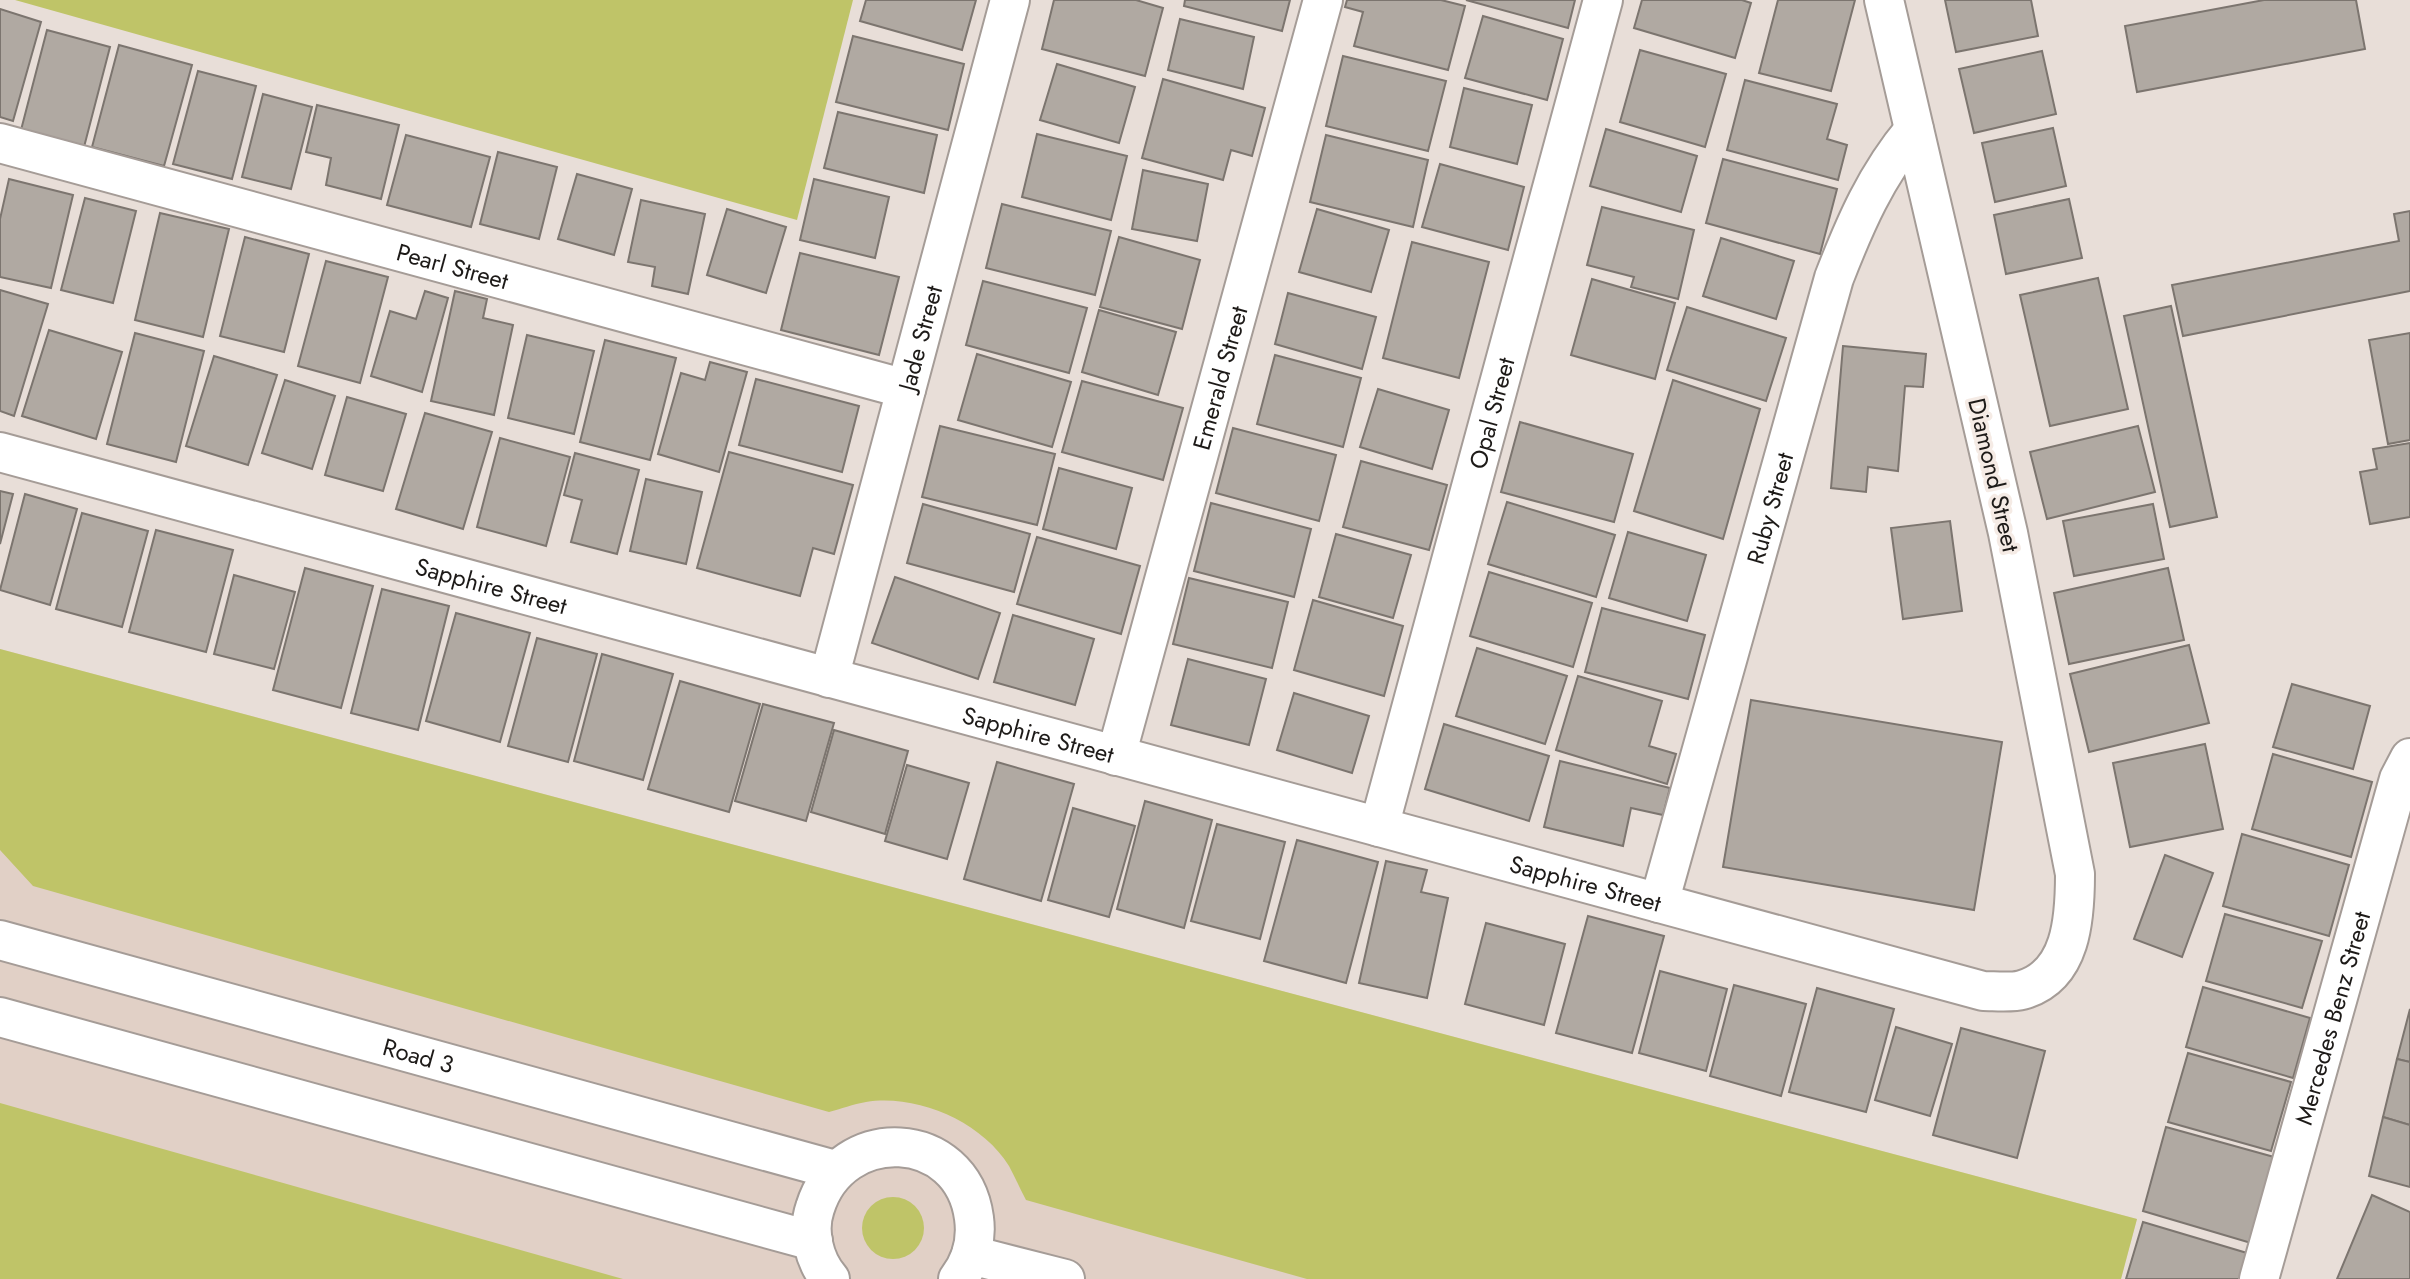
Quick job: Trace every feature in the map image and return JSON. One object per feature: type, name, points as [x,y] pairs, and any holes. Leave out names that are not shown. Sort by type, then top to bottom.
[{"type":"street","name":"Jade Street","points":[[829,678],[1010,0]]},
{"type":"street","name":"Emerald Street","points":[[1116,756],[1323,0]]},
{"type":"street","name":"Opal Street","points":[[1379,827],[1603,0]]},
{"type":"street","name":"Diamond Street","points":[[1884,0],[2008,533],[2075,874],[2075,913],[2065,952]]},
{"type":"street","name":"Ruby Street","points":[[1659,903],[1834,278],[1869,194],[1892,156],[1914,130]]},
{"type":"street","name":"Pearl Street","points":[[0,143],[906,389]]},
{"type":"street","name":"Sapphire Street","points":[[0,452],[1983,991],[2021,990],[2051,974],[2065,952]]},
{"type":"street","name":"Mercedes Benz Street","points":[[2259,1279],[2399,779],[2410,758]]},
{"type":"street","name":"Road 3","points":[[0,940],[835,1170]]},
{"type":"street","points":[[0,1017],[813,1241]]},
{"type":"street","points":[[830,1279],[817,1258],[813,1241],[813,1215],[820,1191],[835,1170],[855,1156],[878,1148],[903,1147],[926,1153],[947,1166],[963,1184],[972,1207],[975,1231],[964,1267],[1065,1279]]},
{"type":"shaded area","points":[[0,649],[2137,1219],[2121,1279],[0,1279]]},
{"type":"green space","points":[[15,0],[853,0],[797,220]]},
{"type":"green space","points":[[0,649],[2137,1219],[2121,1279],[1307,1279],[1026,1200],[1009,1166],[982,1136],[946,1114],[926,1107],[886,1101],[861,1103],[829,1112],[33,886],[0,850]]},
{"type":"green space","points":[[0,1103],[623,1279],[0,1279]]},
{"type":"green space","points":[[887,1197],[899,1197],[915,1206],[922,1216],[922,1240],[915,1250],[899,1259],[887,1259],[876,1254],[867,1245],[862,1234],[862,1222],[867,1211],[876,1202]]},
{"type":"building","points":[[866,0],[976,0],[962,50],[860,21]]},
{"type":"building","points":[[1054,0],[1136,0],[1163,8],[1145,76],[1042,49]]},
{"type":"building","points":[[1185,0],[1290,0],[1282,31],[1184,6]]},
{"type":"building","points":[[1347,0],[1441,0],[1465,6],[1448,70],[1354,46],[1363,12],[1345,7]]},
{"type":"building","points":[[1466,0],[1575,0],[1568,28]]},
{"type":"building","points":[[1642,0],[1742,0],[1751,3],[1735,58],[1634,28]]},
{"type":"building","points":[[1778,0],[1855,0],[1831,91],[1759,73]]},
{"type":"building","points":[[1945,0],[2031,0],[2038,36],[1956,52]]},
{"type":"building","points":[[2264,0],[2356,0],[2365,49],[2137,92],[2125,26]]},
{"type":"building","points":[[0,9],[41,22],[13,121],[0,117]]},
{"type":"building","points":[[1483,16],[1563,39],[1547,100],[1465,78]]},
{"type":"building","points":[[1180,19],[1254,37],[1243,89],[1168,70]]},
{"type":"building","points":[[47,30],[110,47],[84,147],[21,130]]},
{"type":"building","points":[[853,36],[964,64],[948,130],[836,102]]},
{"type":"building","points":[[119,45],[192,65],[164,166],[92,147]]},
{"type":"building","points":[[1640,50],[1726,74],[1705,147],[1620,122]]},
{"type":"building","points":[[2042,51],[2056,114],[1974,133],[1959,69]]},
{"type":"building","points":[[1343,56],[1446,81],[1428,151],[1326,126]]},
{"type":"building","points":[[1057,64],[1135,87],[1119,143],[1040,120]]},
{"type":"building","points":[[198,71],[256,86],[232,179],[173,164]]},
{"type":"building","points":[[1163,79],[1265,108],[1252,156],[1231,150],[1223,180],[1142,158]]},
{"type":"building","points":[[1745,80],[1837,104],[1827,139],[1847,145],[1838,180],[1727,150]]},
{"type":"building","points":[[1464,88],[1532,105],[1517,164],[1450,147]]},
{"type":"building","points":[[263,94],[312,107],[291,189],[242,177]]},
{"type":"building","points":[[317,105],[399,125],[381,199],[326,185],[331,158],[306,152]]},
{"type":"building","points":[[838,112],[937,135],[924,193],[824,168]]},
{"type":"building","points":[[2053,128],[2066,186],[1995,202],[1982,143]]},
{"type":"building","points":[[1606,129],[1697,156],[1681,212],[1590,186]]},
{"type":"building","points":[[1037,134],[1127,156],[1111,220],[1022,197]]},
{"type":"building","points":[[406,135],[490,157],[471,227],[387,205]]},
{"type":"building","points":[[1326,135],[1428,160],[1413,227],[1310,202]]},
{"type":"building","points":[[498,152],[557,167],[539,239],[480,224]]},
{"type":"building","points":[[1723,159],[1837,189],[1820,254],[1706,223]]},
{"type":"building","points":[[1440,164],[1524,187],[1508,250],[1422,227]]},
{"type":"building","points":[[1143,170],[1208,184],[1197,241],[1132,229]]},
{"type":"building","points":[[577,174],[632,189],[614,255],[558,239]]},
{"type":"building","points":[[9,179],[73,195],[51,288],[0,277],[0,219]]},
{"type":"building","points":[[814,179],[889,197],[875,258],[800,240]]},
{"type":"building","points":[[85,198],[136,211],[113,303],[61,290]]},
{"type":"building","points":[[2069,199],[2082,258],[2006,274],[1994,215]]},
{"type":"building","points":[[641,200],[705,214],[688,294],[652,286],[655,267],[628,262]]},
{"type":"building","points":[[1002,204],[1111,231],[1095,295],[986,268]]},
{"type":"building","points":[[1602,207],[1694,230],[1678,299],[1631,287],[1634,277],[1587,265]]},
{"type":"building","points":[[727,209],[786,227],[766,293],[707,275]]},
{"type":"building","points":[[1317,209],[1389,230],[1371,292],[1299,272]]},
{"type":"building","points":[[2410,211],[2410,291],[2183,336],[2172,285],[2399,241],[2394,214]]},
{"type":"building","points":[[160,213],[229,229],[203,337],[135,320]]},
{"type":"building","points":[[245,237],[309,254],[284,352],[220,336]]},
{"type":"building","points":[[1119,237],[1200,260],[1182,329],[1100,307]]},
{"type":"building","points":[[1721,238],[1794,261],[1776,319],[1703,296]]},
{"type":"building","points":[[1412,242],[1489,262],[1459,378],[1383,358]]},
{"type":"building","points":[[800,253],[899,277],[879,355],[781,330]]},
{"type":"building","points":[[326,261],[388,277],[360,383],[298,366]]},
{"type":"building","points":[[2098,278],[2128,409],[2050,426],[2020,295]]},
{"type":"building","points":[[1592,279],[1675,303],[1655,379],[1571,355]]},
{"type":"building","points":[[983,281],[1087,308],[1069,373],[966,345]]},
{"type":"building","points":[[0,290],[48,304],[14,416],[0,411]]},
{"type":"building","points":[[425,291],[448,298],[422,392],[371,376],[390,311],[416,319]]},
{"type":"building","points":[[455,291],[487,299],[483,318],[513,325],[494,415],[431,401]]},
{"type":"building","points":[[1288,293],[1376,317],[1362,369],[1275,344]]},
{"type":"building","points":[[2171,306],[2217,517],[2170,527],[2124,316]]},
{"type":"building","points":[[1687,307],[1786,338],[1766,401],[1667,370]]},
{"type":"building","points":[[1099,310],[1176,332],[1158,395],[1082,372]]},
{"type":"building","points":[[49,330],[122,352],[96,439],[22,416]]},
{"type":"building","points":[[135,333],[204,351],[176,462],[107,444]]},
{"type":"building","points":[[2410,333],[2410,440],[2388,444],[2369,340]]},
{"type":"building","points":[[527,335],[594,351],[574,434],[508,418]]},
{"type":"building","points":[[605,340],[676,358],[650,460],[580,442]]},
{"type":"building","points":[[1843,346],[1926,354],[1923,387],[1905,386],[1898,471],[1868,467],[1866,492],[1831,488]]},
{"type":"building","points":[[977,354],[1071,382],[1052,447],[958,420]]},
{"type":"building","points":[[1275,355],[1361,378],[1343,447],[1257,424]]},
{"type":"building","points":[[214,356],[277,375],[248,465],[186,446]]},
{"type":"building","points":[[710,362],[747,372],[719,472],[658,454],[681,373],[705,380]]},
{"type":"building","points":[[756,379],[859,406],[842,472],[739,445]]},
{"type":"building","points":[[285,380],[335,396],[312,469],[262,453]]},
{"type":"building","points":[[1673,380],[1760,409],[1723,539],[1634,511]]},
{"type":"building","points":[[1082,381],[1183,408],[1163,480],[1062,452]]},
{"type":"building","points":[[1378,389],[1449,410],[1432,469],[1360,447]]},
{"type":"building","points":[[347,397],[406,414],[383,491],[325,475]]},
{"type":"building","points":[[425,413],[492,432],[463,529],[396,509]]},
{"type":"building","points":[[1520,422],[1633,454],[1614,522],[1501,492]]},
{"type":"building","points":[[940,426],[1055,454],[1037,525],[922,497]]},
{"type":"building","points":[[2138,426],[2155,492],[2047,519],[2030,452]]},
{"type":"building","points":[[1233,428],[1336,455],[1319,521],[1216,493]]},
{"type":"building","points":[[500,438],[570,457],[546,546],[477,527]]},
{"type":"building","points":[[2410,443],[2410,517],[2370,524],[2360,472],[2377,469],[2373,449]]},
{"type":"building","points":[[729,452],[853,485],[834,554],[813,548],[800,596],[697,568]]},
{"type":"building","points":[[575,453],[639,470],[617,554],[571,542],[582,500],[564,495]]},
{"type":"building","points":[[1361,461],[1447,485],[1429,550],[1343,527]]},
{"type":"building","points":[[1059,468],[1132,488],[1116,549],[1043,529]]},
{"type":"building","points":[[646,479],[702,492],[686,564],[630,551]]},
{"type":"building","points":[[0,491],[13,494],[0,544]]},
{"type":"building","points":[[25,494],[77,509],[50,605],[0,590]]},
{"type":"building","points":[[1507,502],[1615,535],[1596,597],[1488,564]]},
{"type":"building","points":[[1211,503],[1311,529],[1294,597],[1194,571]]},
{"type":"building","points":[[923,504],[1030,534],[1014,592],[907,563]]},
{"type":"building","points":[[2153,504],[2164,559],[2074,576],[2063,521]]},
{"type":"building","points":[[82,513],[148,531],[122,627],[56,609]]},
{"type":"building","points":[[1950,521],[1962,611],[1903,619],[1891,528]]},
{"type":"building","points":[[156,530],[233,550],[206,652],[129,632]]},
{"type":"building","points":[[1628,532],[1706,555],[1687,621],[1609,598]]},
{"type":"building","points":[[1336,534],[1411,555],[1393,618],[1319,597]]},
{"type":"building","points":[[1037,537],[1140,566],[1121,634],[1017,604]]},
{"type":"building","points":[[305,568],[373,586],[341,708],[273,690]]},
{"type":"building","points":[[2168,568],[2184,640],[2069,664],[2054,593]]},
{"type":"building","points":[[1489,572],[1592,603],[1573,667],[1470,636]]},
{"type":"building","points":[[234,575],[295,592],[274,669],[214,654]]},
{"type":"building","points":[[895,577],[1000,613],[978,679],[872,643]]},
{"type":"building","points":[[1189,578],[1288,602],[1272,668],[1173,644]]},
{"type":"building","points":[[382,589],[449,606],[418,730],[351,713]]},
{"type":"building","points":[[1313,600],[1403,626],[1384,696],[1294,670]]},
{"type":"building","points":[[1602,608],[1705,635],[1688,699],[1585,672]]},
{"type":"building","points":[[456,613],[530,633],[500,742],[426,721]]},
{"type":"building","points":[[1013,615],[1094,639],[1075,705],[994,682]]},
{"type":"building","points":[[537,638],[597,654],[568,762],[508,746]]},
{"type":"building","points":[[2189,645],[2209,723],[2089,752],[2070,674]]},
{"type":"building","points":[[1477,648],[1567,676],[1545,744],[1456,716]]},
{"type":"building","points":[[602,654],[673,674],[643,780],[574,761]]},
{"type":"building","points":[[1188,659],[1266,679],[1249,745],[1171,725]]},
{"type":"building","points":[[1578,676],[1662,701],[1649,746],[1676,754],[1667,784],[1556,750]]},
{"type":"building","points":[[680,681],[760,704],[729,812],[648,789]]},
{"type":"building","points":[[2292,684],[2370,706],[2353,769],[2273,747]]},
{"type":"building","points":[[1294,693],[1369,716],[1352,773],[1277,750]]},
{"type":"building","points":[[1751,700],[2002,742],[1974,910],[1723,867]]},
{"type":"building","points":[[763,704],[834,723],[806,821],[735,801]]},
{"type":"building","points":[[1444,724],[1549,756],[1529,821],[1425,789]]},
{"type":"building","points":[[834,730],[908,751],[885,834],[811,812]]},
{"type":"building","points":[[2205,744],[2223,829],[2130,847],[2113,763]]},
{"type":"building","points":[[2273,754],[2372,782],[2351,857],[2252,829]]},
{"type":"building","points":[[1560,761],[1670,788],[1663,815],[1631,808],[1623,846],[1544,827]]},
{"type":"building","points":[[997,762],[1074,784],[1041,901],[964,879]]},
{"type":"building","points":[[907,765],[969,783],[947,859],[885,841]]},
{"type":"building","points":[[1145,801],[1212,820],[1184,928],[1117,909]]},
{"type":"building","points":[[1073,808],[1135,826],[1109,917],[1048,900]]},
{"type":"building","points":[[1217,824],[1285,842],[1260,939],[1191,921]]},
{"type":"building","points":[[2242,834],[2349,865],[2329,936],[2223,906]]},
{"type":"building","points":[[1297,840],[1378,862],[1346,983],[1264,961]]},
{"type":"building","points":[[2165,855],[2213,873],[2182,957],[2134,939]]},
{"type":"building","points":[[1386,861],[1427,870],[1421,892],[1448,898],[1427,998],[1359,983]]},
{"type":"building","points":[[2225,914],[2322,941],[2302,1008],[2206,981]]},
{"type":"building","points":[[1588,916],[1664,936],[1632,1053],[1556,1033]]},
{"type":"building","points":[[1486,923],[1565,944],[1544,1025],[1465,1004]]},
{"type":"building","points":[[1660,971],[1727,989],[1706,1071],[1639,1053]]},
{"type":"building","points":[[1734,985],[1806,1004],[1781,1096],[1710,1076]]},
{"type":"building","points":[[2203,987],[2310,1018],[2293,1078],[2186,1047]]},
{"type":"building","points":[[1817,988],[1894,1009],[1866,1112],[1789,1092]]},
{"type":"building","points":[[2410,1009],[2410,1062],[2397,1059]]},
{"type":"building","points":[[1896,1027],[1952,1044],[1930,1116],[1875,1100]]},
{"type":"building","points":[[1961,1028],[2045,1051],[2017,1158],[1933,1135]]},
{"type":"building","points":[[2188,1053],[2291,1082],[2271,1151],[2168,1122]]},
{"type":"building","points":[[2397,1059],[2410,1062],[2410,1125],[2383,1117]]},
{"type":"building","points":[[2383,1117],[2410,1125],[2410,1187],[2369,1176]]},
{"type":"building","points":[[2166,1127],[2274,1157],[2251,1243],[2143,1211]]},
{"type":"building","points":[[2372,1195],[2410,1212],[2410,1279],[2337,1279]]},
{"type":"building","points":[[2143,1222],[2247,1253],[2240,1279],[2126,1279]]}]
